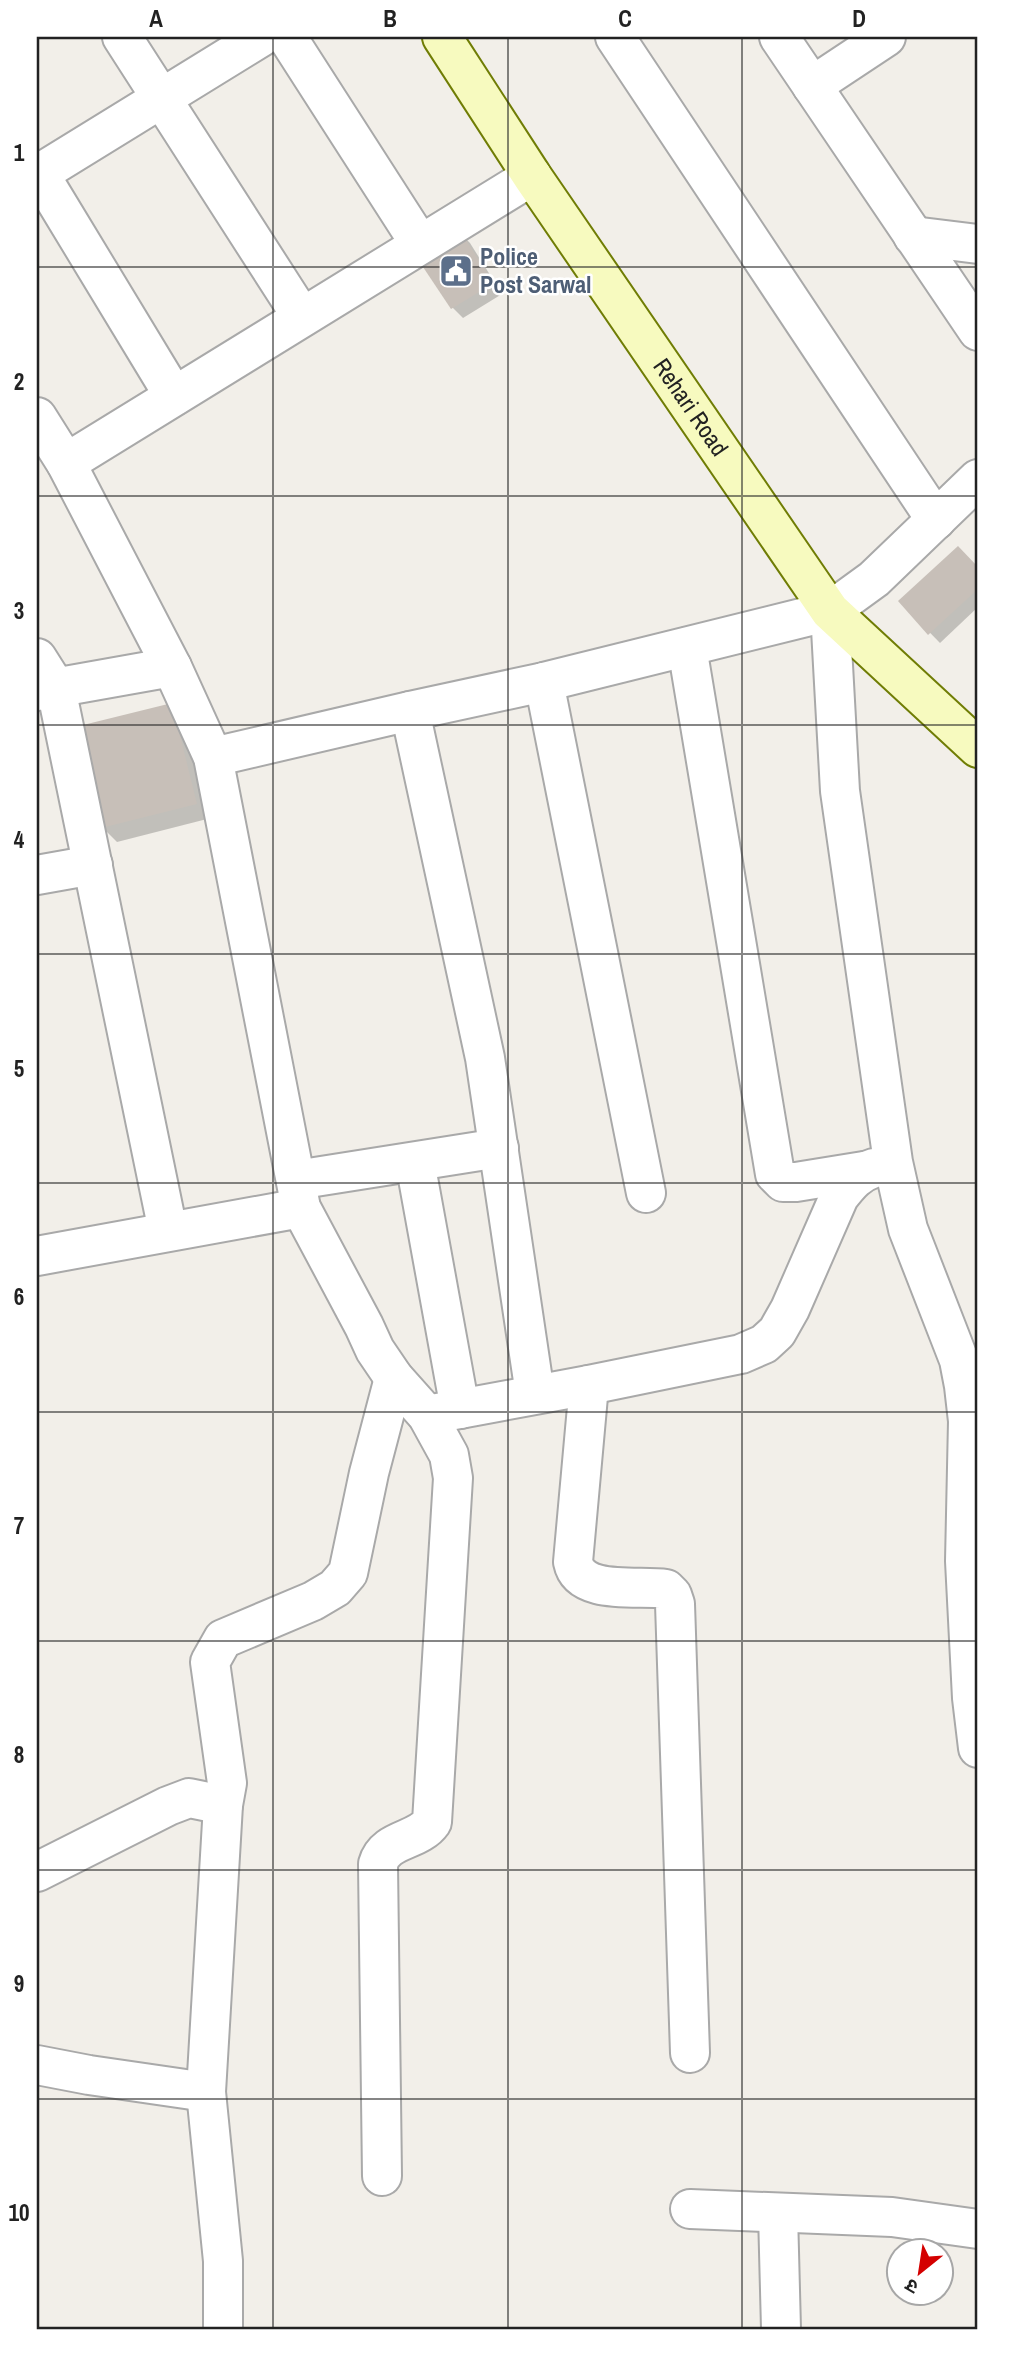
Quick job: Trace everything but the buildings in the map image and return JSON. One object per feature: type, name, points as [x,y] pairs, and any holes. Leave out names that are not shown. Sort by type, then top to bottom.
[{"type":"main road","name":"Rehari Road","points":[[442,37],[532,176],[830,611],[978,748]]},
{"type":"street","points":[[121,37],[302,317]]},
{"type":"street","points":[[174,396],[37,173],[261,37]]},
{"type":"street","points":[[287,37],[420,244]]},
{"type":"street","points":[[615,37],[936,520]]},
{"type":"street","points":[[779,37],[978,331]]},
{"type":"street","points":[[812,86],[886,37]]},
{"type":"street","points":[[66,463],[532,176]]},
{"type":"street","points":[[913,236],[978,244]]},
{"type":"street","points":[[37,417],[66,463],[172,667],[213,757],[298,1194],[375,1350],[394,1378],[443,1412],[741,1354],[764,1344],[777,1332],[790,1310],[839,1197],[849,1184],[879,1167]]},
{"type":"street","points":[[213,757],[410,710],[544,682],[830,611],[874,579],[978,479]]},
{"type":"street","points":[[830,611],[840,791],[879,1167],[908,1229],[959,1360],[964,1386],[968,1421],[965,1561],[972,1698],[978,1748]]},
{"type":"street","points":[[687,647],[775,1174],[783,1182],[796,1182],[879,1167]]},
{"type":"street","points":[[168,1231],[93,865],[43,679],[172,667]]},
{"type":"street","points":[[544,682],[646,1193]]},
{"type":"street","points":[[410,710],[485,1058],[535,1394]]},
{"type":"street","points":[[37,875],[93,865]]},
{"type":"street","points":[[37,1256],[168,1231],[415,1161],[499,1149]]},
{"type":"street","points":[[382,2176],[378,1864],[385,1851],[426,1830],[432,1822],[453,1502],[453,1478],[415,1161]]},
{"type":"street","points":[[223,2329],[223,2261],[206,2092],[223,1805],[227,1783],[210,1662],[223,1639],[313,1601],[335,1588],[348,1573],[369,1473],[394,1378]]},
{"type":"street","points":[[589,1385],[573,1562],[575,1572],[583,1580],[597,1585],[666,1589],[675,1604],[690,2053]]},
{"type":"street","points":[[37,1872],[168,1806],[190,1798],[223,1805]]},
{"type":"street","points":[[37,2066],[206,2092]]},
{"type":"street","points":[[690,2209],[892,2217],[978,2229]]},
{"type":"street","points":[[778,2213],[781,2329]]},
{"type":"place","name":"Police Post Sarwal","points":[[456,271]]}]
